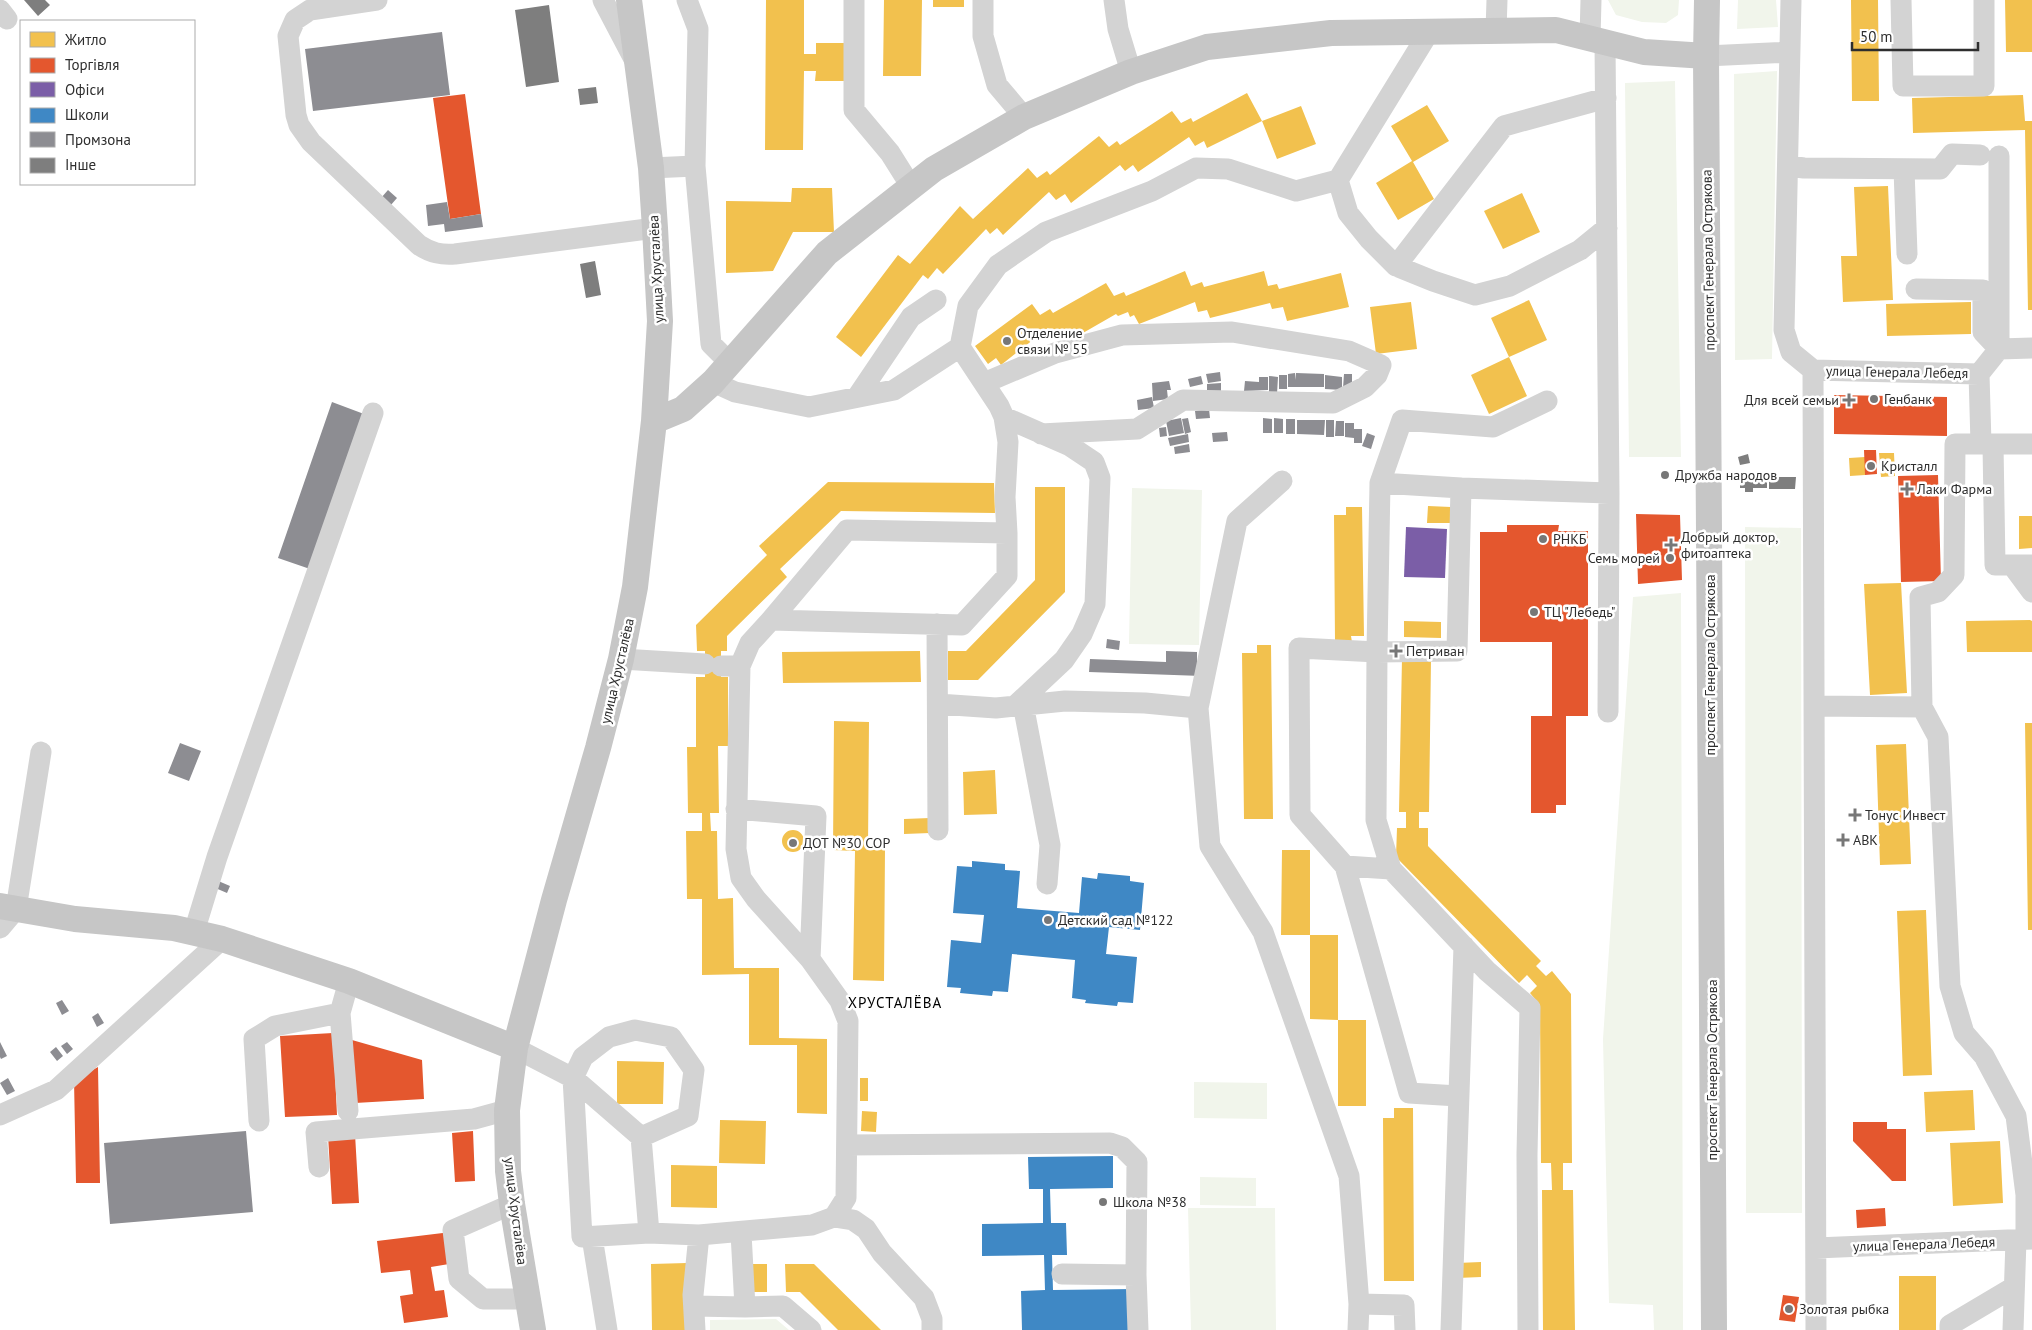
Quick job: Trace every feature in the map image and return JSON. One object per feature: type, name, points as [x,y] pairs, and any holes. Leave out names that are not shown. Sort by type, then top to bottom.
[{"type":"main road","name":"улица Хрусталёва","points":[[533,1330],[508,1171],[507,1110],[515,1048],[621,660],[635,587],[654,421],[660,321],[655,228],[651,168],[629,0]]},
{"type":"main road","name":"проспект Генерала Острякова","points":[[1707,0],[1710,456],[1709,683],[1714,1330]]},
{"type":"main road","points":[[654,421],[683,409],[722,373],[827,253],[934,169],[1024,117],[1131,72],[1207,47],[1331,33],[1556,30],[1644,52],[1706,56]]},
{"type":"main road","points":[[5,914],[174,928],[222,939],[349,981],[515,1048]]},
{"type":"street","points":[[377,0],[310,10],[294,20],[288,36],[296,115],[299,125],[311,142],[419,245],[430,252],[449,254],[655,228]]},
{"type":"street","points":[[602,0],[636,64]]},
{"type":"street","points":[[687,0],[698,29],[695,166],[711,344],[722,373],[735,392],[809,407],[894,390],[960,347]]},
{"type":"street","points":[[854,0],[854,110],[890,153],[912,188]]},
{"type":"street","points":[[983,0],[983,36],[997,85],[1024,117]]},
{"type":"street","points":[[1114,0],[1118,29],[1131,72]]},
{"type":"street","points":[[1496,31],[1497,0]]},
{"type":"street","points":[[1591,0],[1606,98],[1609,493],[1608,712]]},
{"type":"street","points":[[1791,0],[1789,166],[1784,330],[1791,352],[1813,370],[1816,1330]]},
{"type":"street","points":[[1901,0],[1903,86],[1984,86],[1984,0]]},
{"type":"street","points":[[771,620],[962,625],[1007,576],[1007,533],[1004,497],[1008,442],[1004,417],[999,406],[960,347],[968,306],[998,265],[1046,232],[1152,191],[1196,168],[1228,169],[1296,191],[1338,180],[1429,32]]},
{"type":"street","points":[[1706,56],[1789,52]]},
{"type":"street","points":[[1396,266],[1504,126],[1606,98]]},
{"type":"street","points":[[1789,166],[1940,169],[1952,154],[1990,155],[2000,349],[1979,374]]},
{"type":"street","points":[[651,168],[695,166]]},
{"type":"street","points":[[1904,169],[1906,254]]},
{"type":"street","points":[[1338,180],[1348,213],[1369,239],[1396,266],[1475,295],[1510,286],[1580,250],[1607,228]]},
{"type":"street","points":[[1916,289],[1983,290],[1983,332],[2000,349],[2032,348]]},
{"type":"street","points":[[857,397],[911,317],[936,300]]},
{"type":"street","points":[[984,383],[1055,353],[1122,335],[1232,332],[1349,351],[1381,365],[1377,375],[1365,387],[1333,403],[1183,400],[1137,429],[1041,434]]},
{"type":"street","name":"улица Генерала Лебедя","points":[[1813,370],[1979,374],[1987,444],[1995,565],[2022,565]]},
{"type":"street","points":[[1528,1330],[1527,1155],[1530,1008],[1487,971],[1391,869],[1376,820],[1380,483],[1402,420],[1492,427],[1547,401]]},
{"type":"street","points":[[194,932],[217,857],[373,413]]},
{"type":"street","points":[[1004,417],[1070,446],[1094,462],[1100,478],[1095,604],[1082,634],[1064,660],[1019,705]]},
{"type":"street","points":[[2013,1330],[2014,1287],[2025,1239],[2026,1195],[2016,1116],[1984,1056],[1964,1033],[1950,986],[1938,737],[1922,707],[1920,597],[1938,592],[1954,575],[1955,444],[2032,444]]},
{"type":"street","points":[[1282,481],[1237,521],[1198,708],[1210,846],[1262,932],[1349,1176],[1359,1304],[1358,1330]]},
{"type":"street","points":[[1380,483],[1609,493]]},
{"type":"street","points":[[1458,1096],[1409,1093],[1345,866],[1300,815],[1298,648],[1377,652],[1457,651],[1461,488]]},
{"type":"street","points":[[621,660],[722,666],[750,643],[848,530],[1007,533]]},
{"type":"street","points":[[2022,565],[2032,592]]},
{"type":"street","points":[[938,624],[938,830]]},
{"type":"street","points":[[722,666],[736,809],[736,849],[741,878],[756,899],[810,959],[840,1001],[848,1021],[846,1198],[834,1216]]},
{"type":"street","points":[[938,704],[996,708],[1075,701],[1145,703],[1198,708]]},
{"type":"street","points":[[1019,705],[1050,845],[1047,884]]},
{"type":"street","points":[[1815,706],[1922,707]]},
{"type":"street","points":[[5,914],[41,752]]},
{"type":"street","points":[[736,809],[816,816],[810,959]]},
{"type":"street","points":[[1345,866],[1391,869]]},
{"type":"street","points":[[0,1115],[56,1090],[222,939]]},
{"type":"street","points":[[1450,1330],[1464,946]]},
{"type":"street","points":[[348,1111],[340,1013],[349,981]]},
{"type":"street","points":[[259,1121],[254,1039],[275,1026],[340,1013]]},
{"type":"street","points":[[641,1137],[688,1116],[694,1070],[671,1038],[635,1030],[609,1037],[583,1057],[573,1078],[582,1238],[649,1233],[699,1235],[741,1233],[812,1225],[834,1216],[854,1220],[866,1229],[882,1253],[924,1298],[932,1319],[932,1330]]},
{"type":"street","points":[[515,1048],[573,1078],[641,1137],[649,1233]]},
{"type":"street","points":[[319,1166],[316,1132],[474,1119],[507,1110]]},
{"type":"street","points":[[847,1145],[1110,1143],[1122,1147],[1137,1162],[1136,1275],[1138,1330]]},
{"type":"street","points":[[512,1204],[453,1230],[459,1279],[483,1299],[528,1299]]},
{"type":"street","points":[[741,1233],[745,1306]]},
{"type":"street","points":[[695,1330],[693,1295],[699,1235]]},
{"type":"street","points":[[592,1237],[607,1330]]},
{"type":"street","name":"улица Генерала Лебедя","points":[[1816,1248],[2025,1239]]},
{"type":"street","points":[[1062,1274],[1136,1275]]},
{"type":"street","points":[[1950,1330],[1950,1325],[2014,1287]]},
{"type":"street","points":[[1359,1304],[1404,1305],[1405,1330]]},
{"type":"street","points":[[694,1306],[783,1306],[811,1330]]},
{"type":"shaded area","points":[[1608,0],[1679,0],[1678,15],[1666,23],[1642,22],[1616,15]]},
{"type":"shaded area","points":[[1738,0],[1776,0],[1778,27],[1737,29]]},
{"type":"shaded area","points":[[1777,71],[1772,359],[1735,360],[1734,74]]},
{"type":"shaded area","points":[[1675,81],[1681,457],[1629,457],[1625,83]]},
{"type":"shaded area","points":[[1132,488],[1202,490],[1199,645],[1129,644]]},
{"type":"shaded area","points":[[1745,527],[1801,528],[1802,1213],[1746,1213]]},
{"type":"shaded area","points":[[1681,593],[1683,1330],[1654,1330],[1653,1305],[1609,1303],[1603,1039],[1633,597]]},
{"type":"shaded area","points":[[1194,1082],[1267,1083],[1267,1119],[1194,1118]]},
{"type":"shaded area","points":[[1200,1177],[1256,1178],[1256,1206],[1200,1205]]},
{"type":"shaded area","points":[[1188,1208],[1275,1208],[1276,1330],[1191,1330]]},
{"type":"shaded area","points":[[776,1319],[789,1330],[710,1330],[710,1320]]},
{"type":"building: Житло","points":[[766,0],[804,0],[804,54],[816,54],[816,43],[846,43],[846,81],[815,81],[816,71],[804,71],[803,150],[765,150]]},
{"type":"building: Житло","points":[[884,0],[922,0],[921,76],[883,76]]},
{"type":"building: Житло","points":[[933,0],[964,0],[964,7],[933,7]]},
{"type":"building: Житло","points":[[1851,0],[1878,0],[1879,101],[1852,101]]},
{"type":"building: Житло","points":[[2005,0],[2032,0],[2032,52],[2006,52]]},
{"type":"building: Житло","points":[[1247,93],[1262,121],[1207,148],[1204,141],[1195,146],[1189,137],[1138,172],[1133,165],[1125,171],[1120,165],[1071,203],[1065,194],[1056,200],[1049,192],[1003,235],[997,228],[990,234],[986,229],[943,274],[937,268],[928,279],[923,275],[861,357],[836,337],[898,255],[910,264],[960,206],[973,219],[1028,168],[1037,178],[1047,171],[1050,175],[1099,136],[1109,147],[1117,141],[1120,145],[1172,111],[1181,123],[1191,118],[1193,122]]},
{"type":"building: Житло","points":[[2023,95],[2025,121],[2032,121],[2032,310],[2028,310],[2025,130],[1913,133],[1912,98]]},
{"type":"building: Житло","points":[[1427,105],[1449,141],[1413,162],[1434,199],[1398,220],[1376,183],[1412,161],[1391,126]]},
{"type":"building: Житло","points":[[1301,106],[1316,144],[1277,159],[1262,121]]},
{"type":"building: Житло","points":[[1888,186],[1893,300],[1843,302],[1841,256],[1857,256],[1854,187]]},
{"type":"building: Житло","points":[[792,188],[832,188],[834,232],[793,232],[773,271],[726,273],[726,201],[791,202]]},
{"type":"building: Житло","points":[[1522,193],[1540,232],[1503,249],[1484,211]]},
{"type":"building: Житло","points":[[1185,271],[1191,286],[1202,282],[1204,287],[1264,271],[1268,286],[1277,284],[1279,289],[1341,273],[1349,307],[1287,321],[1283,307],[1272,309],[1270,303],[1210,318],[1207,310],[1198,312],[1195,302],[1139,324],[1134,315],[1130,317],[1128,312],[1118,316],[1116,314],[1069,341],[1065,332],[1055,338],[1048,328],[1001,365],[996,358],[988,364],[975,346],[1032,304],[1040,315],[1050,309],[1053,313],[1106,283],[1114,296],[1124,292],[1126,296]]},
{"type":"building: Житло","points":[[1529,300],[1547,340],[1509,357],[1491,318]]},
{"type":"building: Житло","points":[[1411,302],[1417,349],[1376,354],[1370,307]]},
{"type":"building: Житло","points":[[1971,302],[1971,334],[1887,336],[1886,304]]},
{"type":"building: Житло","points":[[1509,357],[1527,396],[1489,414],[1471,375]]},
{"type":"building: Житло","points":[[1879,453],[1894,453],[1895,476],[1881,477]]},
{"type":"building: Житло","points":[[1865,457],[1865,475],[1850,476],[1849,458]]},
{"type":"building: Житло","points":[[828,482],[994,483],[995,513],[841,511],[780,569],[787,577],[727,636],[727,651],[721,651],[721,677],[728,677],[728,746],[718,746],[719,813],[710,813],[711,831],[717,831],[718,899],[733,898],[734,968],[779,968],[779,1038],[827,1039],[827,1114],[797,1113],[797,1045],[749,1045],[749,974],[702,975],[702,899],[687,899],[686,831],[702,831],[702,813],[688,813],[687,747],[696,747],[696,677],[705,677],[705,651],[697,651],[696,625],[767,555],[759,546]]},
{"type":"building: Житло","points":[[1035,487],[1065,487],[1065,592],[978,680],[948,680],[948,651],[966,651],[1035,580]]},
{"type":"building: Житло","points":[[1428,506],[1451,507],[1451,523],[1427,523]]},
{"type":"building: Житло","points":[[1346,507],[1362,507],[1364,636],[1351,636],[1352,642],[1335,642],[1334,515],[1346,515]]},
{"type":"building: Житло","points":[[2019,516],[2032,516],[2032,548],[2019,549]]},
{"type":"building: Житло","points":[[1901,583],[1907,693],[1870,695],[1864,584]]},
{"type":"building: Житло","points":[[1404,621],[1441,622],[1441,638],[1404,637]]},
{"type":"building: Житло","points":[[1966,621],[2032,621],[2032,652],[1967,652]]},
{"type":"building: Житло","points":[[1257,645],[1271,645],[1273,819],[1244,819],[1242,653],[1257,653]]},
{"type":"building: Житло","points":[[920,651],[921,682],[783,683],[782,652]]},
{"type":"building: Житло","points":[[1402,658],[1431,659],[1429,812],[1419,812],[1419,828],[1428,828],[1428,846],[1541,961],[1536,966],[1546,976],[1552,971],[1571,994],[1572,1163],[1563,1163],[1563,1190],[1573,1190],[1575,1330],[1543,1330],[1542,1190],[1552,1190],[1551,1163],[1541,1163],[1540,1005],[1530,993],[1537,986],[1527,975],[1519,983],[1396,857],[1397,828],[1406,828],[1406,812],[1399,812]]},
{"type":"building: Житло","points":[[834,721],[869,722],[868,849],[885,849],[884,981],[853,980],[855,851],[833,850]]},
{"type":"building: Житло","points":[[2025,723],[2032,723],[2032,930],[2028,930]]},
{"type":"building: Житло","points":[[1906,744],[1911,864],[1880,865],[1876,745]]},
{"type":"building: Житло","points":[[995,770],[997,814],[964,815],[963,772]]},
{"type":"building: Житло","points":[[930,818],[930,833],[904,834],[904,819]]},
{"type":"building: Житло","name":"ДОТ №30 СОР","points":[[793,830],[801,833],[804,841],[801,849],[793,852],[785,849],[782,841],[785,833]]},
{"type":"building: Житло","points":[[1282,850],[1310,850],[1310,935],[1281,935]]},
{"type":"building: Житло","points":[[1926,910],[1932,1075],[1903,1076],[1897,911]]},
{"type":"building: Житло","points":[[1310,935],[1338,935],[1338,1020],[1310,1019]]},
{"type":"building: Житло","points":[[1338,1020],[1366,1020],[1366,1106],[1338,1106]]},
{"type":"building: Житло","points":[[617,1061],[664,1062],[663,1104],[617,1104]]},
{"type":"building: Житло","points":[[860,1078],[868,1078],[868,1101],[860,1101]]},
{"type":"building: Житло","points":[[1973,1090],[1975,1130],[1926,1132],[1924,1092]]},
{"type":"building: Житло","points":[[1394,1108],[1413,1108],[1414,1281],[1384,1281],[1383,1118],[1394,1118]]},
{"type":"building: Житло","points":[[862,1111],[877,1112],[876,1132],[861,1131]]},
{"type":"building: Житло","points":[[720,1120],[766,1121],[765,1164],[719,1163]]},
{"type":"building: Житло","points":[[2000,1141],[2003,1203],[1953,1206],[1950,1143]]},
{"type":"building: Житло","points":[[671,1165],[717,1166],[717,1208],[671,1207]]},
{"type":"building: Житло","points":[[1481,1262],[1481,1277],[1457,1278],[1457,1263]]},
{"type":"building: Житло","points":[[687,1263],[688,1330],[652,1330],[651,1264]]},
{"type":"building: Житло","points":[[751,1264],[767,1264],[767,1292],[751,1292]]},
{"type":"building: Житло","points":[[785,1264],[814,1264],[881,1330],[838,1330],[800,1292],[786,1292]]},
{"type":"building: Житло","points":[[1899,1276],[1936,1276],[1936,1330],[1899,1330]]},
{"type":"building: Торгівля","points":[[465,94],[481,214],[450,219],[433,98]]},
{"type":"building: Торгівля","points":[[1834,395],[1947,397],[1947,436],[1834,434]]},
{"type":"building: Торгівля","name":"Кристалл","points":[[1864,450],[1876,450],[1877,474],[1865,475]]},
{"type":"building: Торгівля","points":[[1938,475],[1941,581],[1901,582],[1898,476]]},
{"type":"building: Торгівля","points":[[1636,514],[1680,515],[1682,580],[1638,584]]},
{"type":"building: Торгівля","name":"ТЦ \"Лебедь\"","points":[[1507,525],[1559,525],[1558,531],[1588,531],[1588,716],[1566,716],[1566,805],[1556,805],[1556,813],[1531,813],[1531,716],[1552,716],[1552,642],[1480,642],[1480,532],[1507,532]]},
{"type":"building: Торгівля","points":[[333,1033],[337,1115],[285,1117],[280,1036]]},
{"type":"building: Торгівля","points":[[352,1040],[422,1060],[424,1099],[355,1103]]},
{"type":"building: Торгівля","points":[[98,1067],[100,1183],[76,1183],[74,1080]]},
{"type":"building: Торгівля","points":[[1853,1122],[1887,1122],[1887,1129],[1906,1129],[1906,1181],[1892,1181],[1853,1141]]},
{"type":"building: Торгівля","points":[[473,1131],[475,1181],[455,1182],[452,1133]]},
{"type":"building: Торгівля","points":[[355,1134],[359,1203],[332,1204],[328,1135]]},
{"type":"building: Торгівля","points":[[1885,1208],[1886,1226],[1857,1228],[1856,1210]]},
{"type":"building: Торгівля","points":[[451,1232],[455,1263],[431,1267],[435,1291],[444,1290],[448,1317],[404,1323],[400,1296],[413,1294],[410,1270],[381,1273],[377,1241]]},
{"type":"building: Торгівля","name":"Золотая рыбка","points":[[1783,1295],[1799,1297],[1795,1322],[1779,1320]]},
{"type":"building: Офіси","points":[[1406,527],[1447,529],[1445,578],[1404,577]]},
{"type":"building: Школи","points":[[972,861],[1005,864],[1005,870],[1020,871],[1017,908],[1079,913],[1082,877],[1097,879],[1098,873],[1130,876],[1130,881],[1144,883],[1140,930],[1109,927],[1106,954],[1137,957],[1133,1003],[1118,1002],[1117,1006],[1085,1003],[1086,1000],[1072,998],[1075,960],[1012,954],[1008,992],[993,991],[992,996],[960,993],[961,988],[947,987],[951,940],[981,943],[984,915],[953,913],[957,866],[972,867]]},
{"type":"building: Школи","points":[[1113,1156],[1113,1188],[1050,1189],[1051,1223],[1066,1223],[1067,1255],[1052,1255],[1053,1290],[1134,1289],[1134,1330],[1022,1330],[1021,1291],[1045,1290],[1044,1255],[982,1256],[982,1224],[1043,1223],[1043,1189],[1029,1189],[1028,1157]]},
{"type":"building: Промзона","points":[[442,32],[450,95],[313,111],[305,49]]},
{"type":"building: Промзона","points":[[388,190],[397,198],[390,206],[381,198]]},
{"type":"building: Промзона","points":[[447,202],[450,219],[481,214],[483,227],[445,232],[444,224],[428,226],[426,205]]},
{"type":"building: Промзона","points":[[1220,372],[1221,381],[1208,383],[1206,374]]},
{"type":"building: Промзона","points":[[1295,373],[1296,380],[1296,373],[1324,374],[1324,387],[1288,387],[1288,374]]},
{"type":"building: Промзона","points":[[1344,374],[1352,374],[1352,388],[1343,388]]},
{"type":"building: Промзона","points":[[1279,375],[1287,375],[1287,389],[1279,389]]},
{"type":"building: Промзона","points":[[1325,375],[1342,377],[1342,390],[1325,389]]},
{"type":"building: Промзона","points":[[1201,376],[1203,384],[1190,387],[1188,379]]},
{"type":"building: Промзона","points":[[1269,376],[1278,377],[1277,394],[1269,394]]},
{"type":"building: Промзона","points":[[1259,377],[1268,377],[1268,390],[1244,391],[1245,381],[1259,382]]},
{"type":"building: Промзона","points":[[1169,381],[1171,390],[1167,390],[1168,399],[1153,401],[1152,383]]},
{"type":"building: Промзона","points":[[1221,383],[1221,392],[1207,393],[1207,384]]},
{"type":"building: Промзона","points":[[1152,397],[1154,408],[1138,410],[1137,400]]},
{"type":"building: Промзона","points":[[332,402],[364,414],[310,569],[278,558]]},
{"type":"building: Промзона","points":[[1209,409],[1210,418],[1196,419],[1195,411]]},
{"type":"building: Промзона","points":[[1181,418],[1184,433],[1169,436],[1166,421]]},
{"type":"building: Промзона","points":[[1188,418],[1191,432],[1185,434],[1182,419]]},
{"type":"building: Промзона","points":[[1263,418],[1272,419],[1272,433],[1263,433]]},
{"type":"building: Промзона","points":[[1274,418],[1283,419],[1283,433],[1274,433]]},
{"type":"building: Промзона","points":[[1286,419],[1295,419],[1295,434],[1286,434]]},
{"type":"building: Промзона","points":[[1297,420],[1325,420],[1324,435],[1297,434]]},
{"type":"building: Промзона","points":[[1326,420],[1334,420],[1334,437],[1326,437]]},
{"type":"building: Промзона","points":[[1336,421],[1344,421],[1344,436],[1335,436]]},
{"type":"building: Промзона","points":[[1345,423],[1354,423],[1354,429],[1362,429],[1362,443],[1354,443],[1354,438],[1345,437]]},
{"type":"building: Промзона","points":[[1166,427],[1167,436],[1160,437],[1159,428]]},
{"type":"building: Промзона","points":[[1227,432],[1228,441],[1213,442],[1212,433]]},
{"type":"building: Промзона","points":[[1367,433],[1375,436],[1371,449],[1362,446]]},
{"type":"building: Промзона","points":[[1188,434],[1189,442],[1170,446],[1168,438]]},
{"type":"building: Промзона","points":[[1189,444],[1190,452],[1175,454],[1174,447]]},
{"type":"building: Промзона","points":[[1107,639],[1120,641],[1119,650],[1106,648]]},
{"type":"building: Промзона","points":[[1166,651],[1197,652],[1197,663],[1202,676],[1089,672],[1090,659],[1166,662]]},
{"type":"building: Промзона","points":[[180,743],[201,751],[189,781],[168,773]]},
{"type":"building: Промзона","points":[[216,880],[230,886],[227,893],[213,887]]},
{"type":"building: Промзона","points":[[62,1000],[69,1011],[62,1015],[56,1003]]},
{"type":"building: Промзона","points":[[98,1013],[104,1023],[97,1027],[92,1017]]},
{"type":"building: Промзона","points":[[0,1042],[7,1056],[1,1059],[0,1057]]},
{"type":"building: Промзона","points":[[67,1042],[73,1049],[67,1054],[61,1046]]},
{"type":"building: Промзона","points":[[56,1047],[63,1056],[57,1061],[50,1052]]},
{"type":"building: Промзона","points":[[8,1078],[15,1091],[7,1095],[0,1083]]},
{"type":"building: Промзона","points":[[246,1131],[253,1212],[110,1224],[104,1143]]},
{"type":"building: Інше","points":[[24,0],[45,0],[50,5],[38,16]]},
{"type":"building: Інше","points":[[549,5],[559,82],[526,87],[515,10]]},
{"type":"building: Інше","points":[[596,87],[598,103],[580,105],[578,89]]},
{"type":"building: Інше","points":[[595,261],[601,295],[586,298],[580,264]]},
{"type":"building: Інше","points":[[1748,454],[1750,463],[1740,465],[1738,457]]},
{"type":"building: Інше","points":[[1769,477],[1796,477],[1795,489],[1769,489]]},
{"type":"building: Інше","points":[[1740,478],[1767,478],[1767,488],[1753,488],[1753,492],[1745,492],[1745,488],[1740,488]]},
{"type":"place","name":"Отделение связи № 55","points":[[1007,341]]},
{"type":"place","name":"Генбанк","points":[[1874,399]]},
{"type":"place","name":"Для всей семьи","points":[[1849,400]]},
{"type":"place","name":"Кристалл","points":[[1871,466]]},
{"type":"place","name":"Дружба народов","points":[[1665,475]]},
{"type":"place","name":"Лаки Фарма","points":[[1907,489]]},
{"type":"place","name":"РНКБ","points":[[1543,539]]},
{"type":"place","name":"Добрый доктор, фитоаптека","points":[[1671,545]]},
{"type":"place","name":"Семь морей","points":[[1670,558]]},
{"type":"place","name":"ТЦ \"Лебедь\"","points":[[1534,612]]},
{"type":"place","name":"Петриван","points":[[1396,651]]},
{"type":"place","name":"Тонус Инвест","points":[[1855,815]]},
{"type":"place","name":"АВК","points":[[1843,840]]},
{"type":"place","name":"ДОТ №30 СОР","points":[[793,843]]},
{"type":"place","name":"Детский сад №122","points":[[1048,920]]},
{"type":"place","name":"Школа №38","points":[[1103,1202]]},
{"type":"place","name":"Золотая рыбка","points":[[1789,1309]]},
{"type":"district","name":"ХРУСТАЛЁВА","points":[[895,1003]]}]
